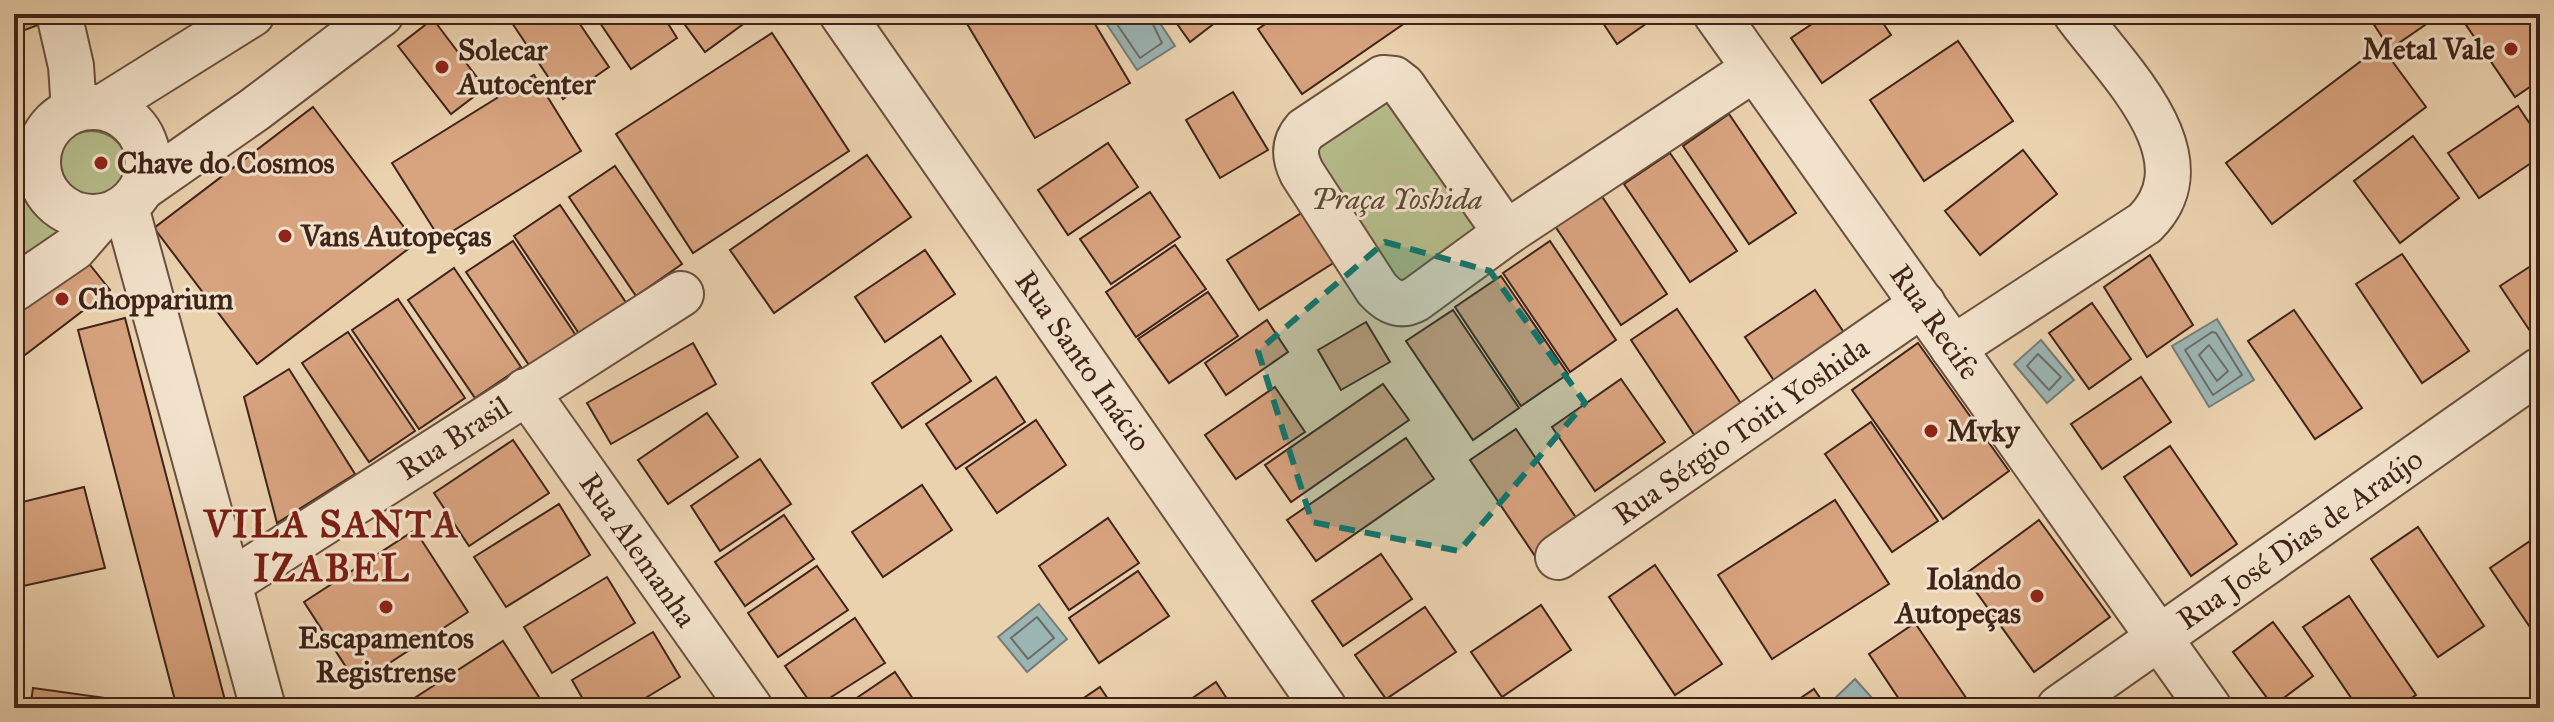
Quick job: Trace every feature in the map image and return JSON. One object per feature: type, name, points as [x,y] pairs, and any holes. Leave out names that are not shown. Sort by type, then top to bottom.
[{"type":"street","points":[[59,14],[71,66],[58,128],[39,171],[49,194],[68,211],[123,204]]},
{"type":"street","points":[[153,75],[197,14]]},
{"type":"street","points":[[58,128],[153,75],[252,14]]},
{"type":"street","points":[[14,289],[62,257],[123,204],[381,14]]},
{"type":"street","name":"Rua Santo Inácio","points":[[842,14],[1324,708]]},
{"type":"street","name":"Rua Recife","points":[[1716,14],[2209,708]]},
{"type":"street","points":[[1953,348],[2145,223],[2156,213],[2167,190],[2170,164],[2154,120],[2076,14]]},
{"type":"street","points":[[1506,233],[1400,81],[1388,78],[1371,85],[1310,126],[1297,140],[1296,154],[1302,173],[1377,289],[1390,302],[1402,304],[1416,299],[1506,233],[1754,69]]},
{"type":"street","points":[[58,128],[133,123],[143,138],[148,163],[123,204],[263,708]]},
{"type":"street","points":[[14,274],[62,257]]},
{"type":"street","name":"Rua Brasil","points":[[229,583],[681,294]]},
{"type":"street","name":"Rua Sérgio Toiti Yoshida","points":[[1558,557],[1923,304]]},
{"type":"street","name":"Rua José Dias de Araújo","points":[[2059,708],[2540,370]]},
{"type":"street","name":"Rua Alemanha","points":[[526,391],[750,708]]},
{"type":"highlighted area","points":[[1385,242],[1490,271],[1585,403],[1459,551],[1312,522],[1258,351]]},
{"type":"green space","name":"Praça Yoshida","points":[[1388,98],[1485,233],[1401,286],[1314,151]]},
{"type":"green space","points":[[91,131],[105,134],[117,142],[125,154],[128,168],[125,182],[117,194],[105,202],[91,205],[77,202],[65,194],[57,182],[54,168],[57,154],[65,142],[77,134]]},
{"type":"green space","points":[[36,152],[37,179],[44,199],[59,216],[82,230],[14,263],[14,170]]},
{"type":"water","points":[[1100,14],[1154,14],[1175,46],[1137,70]]},
{"type":"water","points":[[2217,319],[2254,380],[2209,407],[2172,346]]},
{"type":"water","points":[[2041,340],[2074,380],[2047,403],[2014,364]]},
{"type":"water","points":[[1039,604],[1067,639],[1027,672],[998,637]]},
{"type":"water","points":[[1855,679],[1881,708],[1837,708],[1831,702]]},
{"type":"building","points":[[16,14],[37,14],[41,24],[22,31]]},
{"type":"building","points":[[506,14],[573,14],[609,67],[563,99]]},
{"type":"building","points":[[594,14],[662,14],[677,38],[631,69]]},
{"type":"building","points":[[677,14],[757,14],[705,52]]},
{"type":"building","points":[[980,14],[1089,14],[1130,83],[1035,138],[966,22]]},
{"type":"building","points":[[1170,14],[1210,14],[1216,22],[1190,42]]},
{"type":"building","points":[[1280,14],[1418,14],[1302,94],[1258,29]]},
{"type":"building","points":[[1597,14],[1660,14],[1617,44]]},
{"type":"building","points":[[1827,14],[1877,14],[1891,35],[1822,83],[1791,38]]},
{"type":"building","points":[[2367,14],[2441,14],[2390,49]]},
{"type":"building","name":"Metal Vale","points":[[2470,14],[2540,14],[2540,80],[2515,97],[2462,19]]},
{"type":"building","name":"Solecar Autocenter","points":[[433,19],[485,88],[451,114],[398,46]]},
{"type":"building","points":[[772,33],[849,151],[693,253],[616,134]]},
{"type":"building","points":[[1958,41],[2013,121],[1924,181],[1870,100]]},
{"type":"building","points":[[14,43],[23,80],[14,82]]},
{"type":"building","points":[[2381,46],[2426,107],[2272,224],[2226,163]]},
{"type":"building","points":[[534,75],[581,151],[440,239],[392,163]]},
{"type":"building","points":[[1233,92],[1268,150],[1220,178],[1186,120]]},
{"type":"building","points":[[2518,106],[2540,139],[2540,157],[2479,198],[2448,153]]},
{"type":"building","name":"Vans Autopeças","points":[[313,107],[416,243],[257,364],[154,228]]},
{"type":"building","points":[[1729,114],[1796,213],[1749,244],[1683,146]]},
{"type":"building","points":[[2413,136],[2459,198],[2400,243],[2354,181]]},
{"type":"building","points":[[1108,143],[1138,187],[1068,235],[1038,190]]},
{"type":"building","points":[[2023,150],[2057,194],[1980,255],[1945,211]]},
{"type":"building","points":[[1670,153],[1737,251],[1690,282],[1624,184]]},
{"type":"building","points":[[867,155],[911,217],[774,313],[730,250]]},
{"type":"building","points":[[615,166],[682,264],[636,296],[569,197]]},
{"type":"building","points":[[1150,192],[1180,237],[1111,284],[1080,239]]},
{"type":"building","points":[[1601,195],[1667,294],[1621,325],[1555,226]]},
{"type":"building","points":[[560,205],[627,304],[580,335],[514,236]]},
{"type":"building","points":[[1303,212],[1335,262],[1259,310],[1227,260]]},
{"type":"building","points":[[513,241],[579,340],[533,371],[466,272]]},
{"type":"building","points":[[1550,241],[1616,340],[1570,372],[1503,273]]},
{"type":"building","points":[[1175,245],[1206,289],[1136,337],[1106,292]]},
{"type":"building","points":[[925,250],[955,294],[885,342],[855,297]]},
{"type":"building","points":[[2402,254],[2469,351],[2422,383],[2356,284]]},
{"type":"building","points":[[2150,255],[2193,325],[2147,357],[2104,287]]},
{"type":"building","name":"Chopparium","points":[[83,256],[110,290],[17,361],[14,309]]},
{"type":"building","points":[[2540,260],[2540,325],[2530,331],[2500,286]]},
{"type":"building","points":[[454,268],[521,367],[475,398],[408,300]]},
{"type":"building","points":[[1501,276],[1568,374],[1521,406],[1455,307]]},
{"type":"building","points":[[1815,290],[1845,334],[1775,382],[1745,337]]},
{"type":"building","points":[[1208,292],[1238,336],[1169,383],[1138,339]]},
{"type":"building","points":[[398,299],[465,398],[419,429],[352,330]]},
{"type":"building","points":[[2092,303],[2131,359],[2089,389],[2049,333]]},
{"type":"building","points":[[1677,309],[1744,408],[1697,439],[1631,340]]},
{"type":"building","points":[[1453,310],[1519,408],[1473,440],[1406,341]]},
{"type":"building","points":[[2294,310],[2362,408],[2315,439],[2248,341]]},
{"type":"building","points":[[125,318],[227,708],[177,708],[78,330]]},
{"type":"building","points":[[1267,320],[1288,352],[1226,395],[1205,363]]},
{"type":"building","points":[[1366,322],[1390,362],[1341,390],[1318,350]]},
{"type":"building","points":[[348,332],[415,431],[369,462],[302,363]]},
{"type":"building","points":[[941,336],[971,381],[902,428],[872,383]]},
{"type":"building","points":[[693,343],[716,384],[611,444],[587,403]]},
{"type":"building","name":"Mvky","points":[[1918,343],[2009,471],[1943,519],[1852,390]]},
{"type":"building","points":[[289,369],[355,474],[277,523],[244,397]]},
{"type":"building","points":[[996,377],[1025,422],[956,469],[926,424]]},
{"type":"building","points":[[2141,377],[2171,422],[2102,469],[2071,424]]},
{"type":"building","points":[[1621,379],[1665,442],[1595,491],[1552,427]]},
{"type":"building","points":[[1383,384],[1409,420],[1291,502],[1265,465]]},
{"type":"building","points":[[1275,387],[1305,432],[1236,479],[1205,435]]},
{"type":"building","points":[[707,413],[738,457],[668,504],[638,460]]},
{"type":"building","points":[[1036,420],[1066,465],[997,513],[966,468]]},
{"type":"building","points":[[1871,422],[1938,521],[1892,552],[1825,454]]},
{"type":"building","points":[[1516,429],[1583,528],[1537,559],[1470,460]]},
{"type":"building","points":[[1406,438],[1434,479],[1316,561],[1287,520]]},
{"type":"building","points":[[513,440],[549,493],[469,546],[434,493]]},
{"type":"building","points":[[2170,446],[2237,544],[2191,576],[2124,477]]},
{"type":"building","points":[[760,459],[791,504],[720,551],[691,506]]},
{"type":"building","points":[[922,485],[952,530],[883,577],[852,532]]},
{"type":"building","points":[[84,487],[105,568],[14,588],[14,504]]},
{"type":"building","points":[[1835,500],[1889,584],[1772,659],[1718,575]]},
{"type":"building","points":[[559,504],[590,555],[506,607],[474,557]]},
{"type":"building","points":[[784,515],[814,559],[745,606],[715,562]]},
{"type":"building","points":[[1108,518],[1139,563],[1069,610],[1039,566]]},
{"type":"building","name":"Iolando Autopeças","points":[[2039,520],[2110,617],[2034,672],[1964,575]]},
{"type":"building","points":[[2418,527],[2484,626],[2438,657],[2371,559]]},
{"type":"building","name":"Escapamentos Registrense","points":[[415,530],[468,612],[357,684],[304,602]]},
{"type":"building","points":[[2536,537],[2540,543],[2540,642],[2490,568]]},
{"type":"building","points":[[1381,554],[1412,599],[1343,646],[1312,601]]},
{"type":"building","points":[[1655,565],[1722,664],[1675,695],[1609,597]]},
{"type":"building","points":[[817,566],[848,610],[778,657],[748,613]]},
{"type":"building","points":[[1138,571],[1169,616],[1099,663],[1069,618]]},
{"type":"building","points":[[607,577],[635,623],[552,673],[524,627]]},
{"type":"building","points":[[2349,596],[2416,695],[2396,708],[2358,708],[2303,627]]},
{"type":"building","points":[[1541,605],[1571,650],[1502,697],[1471,652]]},
{"type":"building","points":[[1425,607],[1456,652],[1386,699],[1355,655]]},
{"type":"building","points":[[855,618],[885,663],[814,708],[785,666]]},
{"type":"building","points":[[2273,622],[2313,676],[2273,706],[2233,652]]},
{"type":"building","points":[[1915,623],[1973,708],[1905,708],[1869,654]]},
{"type":"building","points":[[653,632],[680,677],[629,708],[588,708],[572,680]]},
{"type":"building","points":[[503,641],[546,708],[399,708]]},
{"type":"building","points":[[895,672],[919,708],[842,708]]},
{"type":"building","points":[[1216,682],[1233,708],[1178,708]]},
{"type":"building","points":[[1100,687],[1114,708],[1069,708]]},
{"type":"building","points":[[33,688],[120,700],[119,708],[30,708]]},
{"type":"building","points":[[1814,689],[1827,708],[1786,708]]},
{"type":"place","name":"Metal Vale","points":[[2511,49]]},
{"type":"place","name":"Solecar Autocenter","points":[[442,67]]},
{"type":"place","name":"Chave do Cosmos","points":[[101,163]]},
{"type":"place","name":"Vans Autopeças","points":[[285,236]]},
{"type":"place","name":"Chopparium","points":[[62,299]]},
{"type":"place","name":"Mvky","points":[[1931,431]]},
{"type":"place","name":"Iolando Autopeças","points":[[2037,596]]},
{"type":"place","name":"Escapamentos Registrense","points":[[386,607]]},
{"type":"district","name":"VILA SANTA IZABEL","points":[[332,546]]}]
